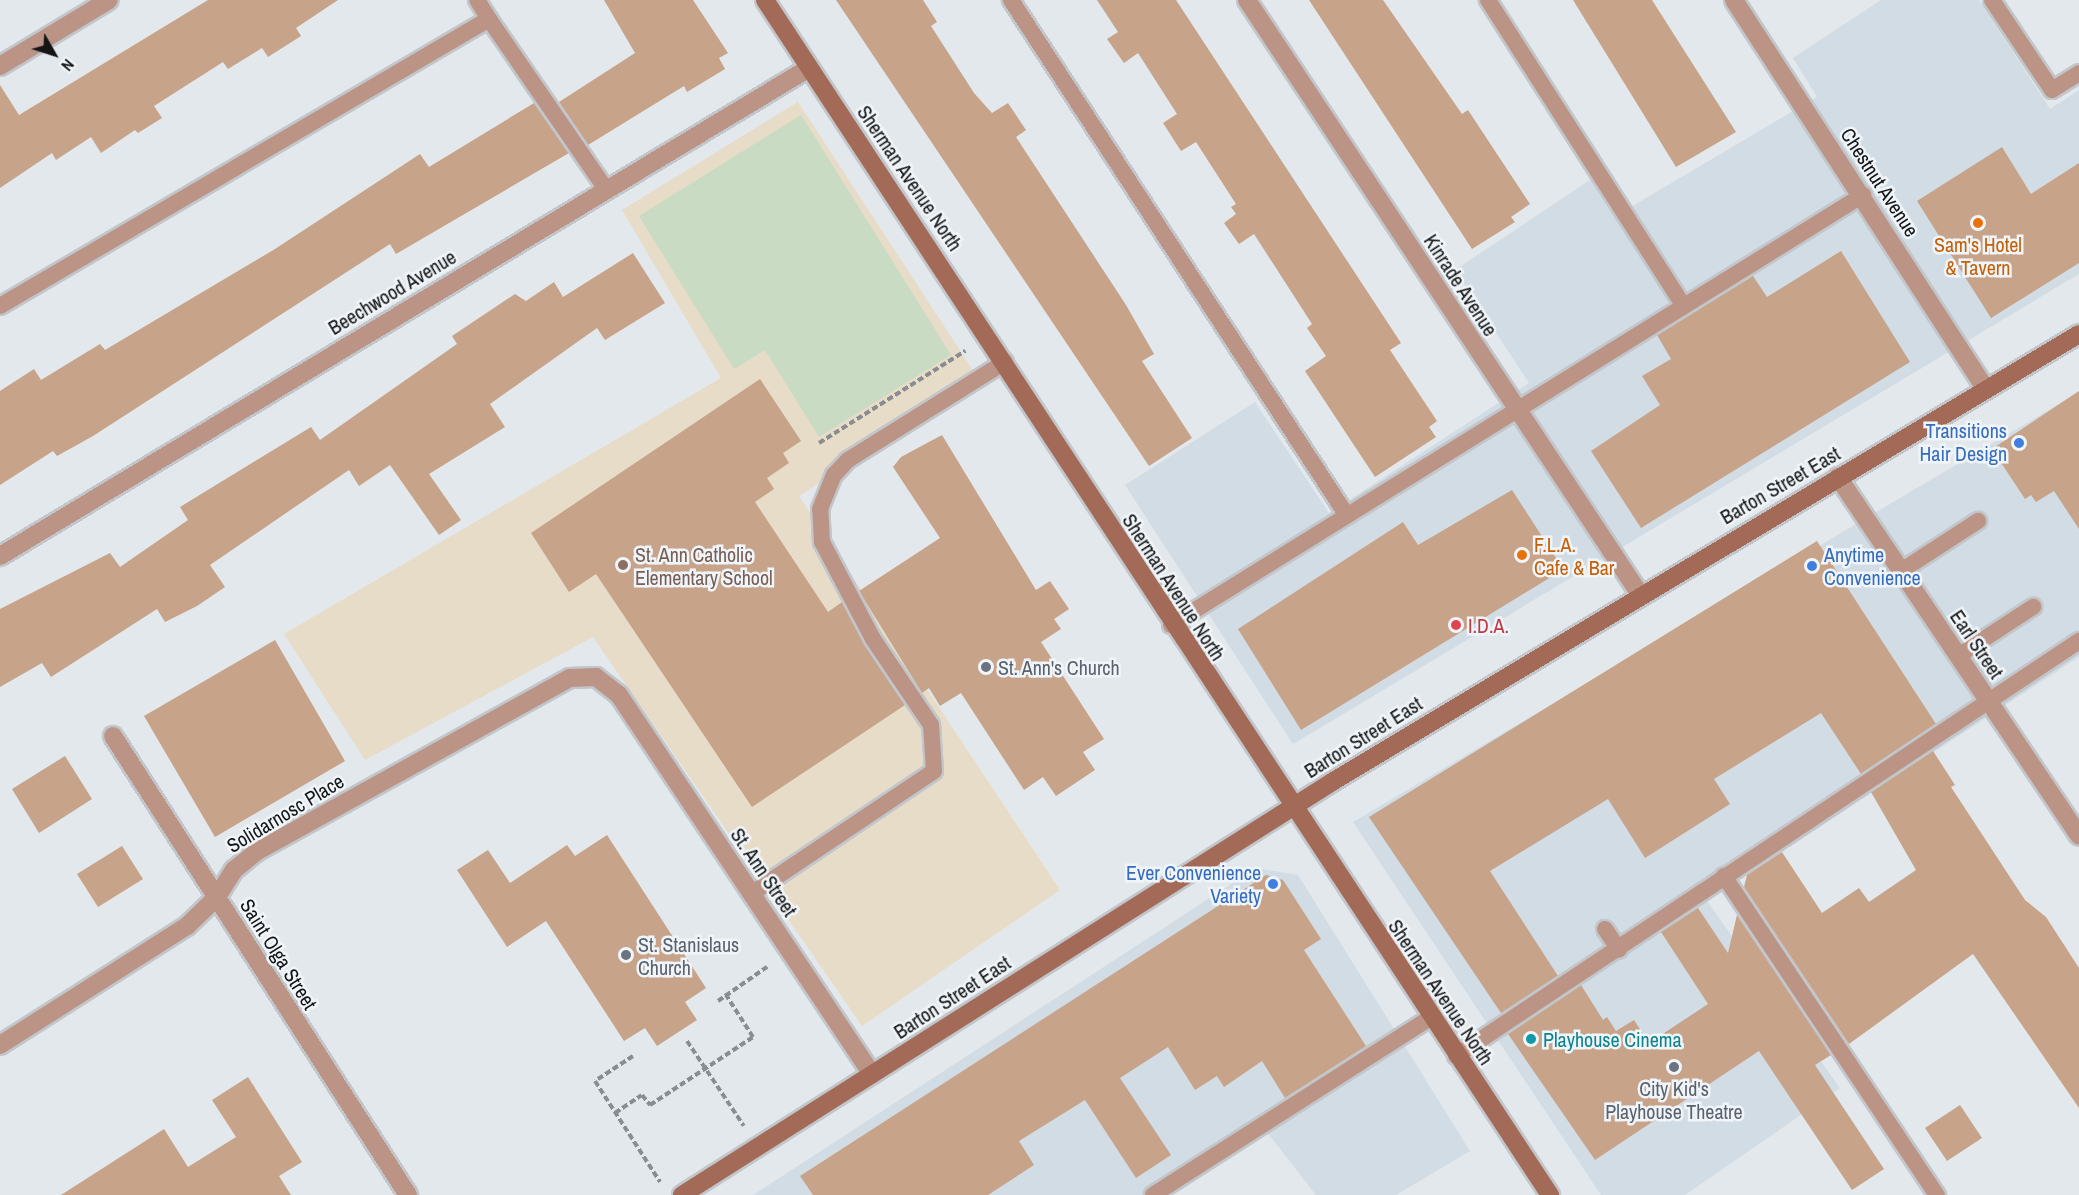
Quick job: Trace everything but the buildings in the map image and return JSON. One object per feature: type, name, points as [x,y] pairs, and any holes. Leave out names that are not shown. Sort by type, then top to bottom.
[{"type":"main road","name":"Sherman Avenue North","points":[[765,0],[989,336],[1171,625],[1550,1195]]},
{"type":"main road","name":"Barton Street East","points":[[682,1195],[1292,807],[1639,594],[2079,334]]},
{"type":"street","points":[[0,66],[109,0]]},
{"type":"street","name":"Kinrade Avenue","points":[[1246,0],[1639,594]]},
{"type":"street","name":"Chestnut Avenue","points":[[1734,0],[1863,195],[1986,389]]},
{"type":"street","name":"Beechwood Avenue","points":[[0,556],[809,68]]},
{"type":"street","name":"Earl Street","points":[[1838,477],[2079,836]]},
{"type":"street","name":"Solidarnosc Place","points":[[0,1045],[187,926],[217,897],[234,870],[256,852],[570,678],[596,677],[619,695]]},
{"type":"street","name":"St. Ann Street","points":[[619,695],[872,1074]]},
{"type":"street","name":"Saint Olga Street","points":[[113,736],[408,1195]]},
{"type":"lane","points":[[477,0],[606,189]]},
{"type":"lane","points":[[1011,0],[1346,514]]},
{"type":"lane","points":[[1488,0],[1682,303]]},
{"type":"lane","points":[[1992,0],[2052,90],[2079,73]]},
{"type":"lane","points":[[0,306],[489,19]]},
{"type":"lane","points":[[1171,625],[1682,303],[1863,195]]},
{"type":"lane","points":[[751,894],[934,771],[931,724],[873,639],[822,542],[820,509],[834,475],[848,460],[1005,362]]},
{"type":"lane","points":[[1901,572],[1978,521]]},
{"type":"lane","points":[[1958,656],[2033,608]]},
{"type":"lane","points":[[1456,1056],[1619,950],[1724,876],[2079,641]]},
{"type":"lane","points":[[1724,876],[1937,1195]]},
{"type":"lane","points":[[1605,929],[1619,950]]},
{"type":"lane","points":[[1153,1195],[1431,1017]]},
{"type":"path","points":[[819,443],[989,336]]},
{"type":"path","points":[[718,1001],[790,951]]},
{"type":"path","points":[[615,1113],[642,1095],[650,1105],[753,1037],[726,995]]},
{"type":"path","points":[[687,1041],[728,1102]]},
{"type":"path","points":[[633,1056],[595,1081],[662,1185]]},
{"type":"shaded area","points":[[1881,0],[1979,0],[2050,109],[2079,90],[2079,274],[1293,744],[1125,485],[1255,402],[1329,513],[1529,383],[1455,270],[1590,180],[1614,217],[1817,97],[1793,58]]},
{"type":"shaded area","name":"St. Ann Catholic Elementary School","points":[[798,102],[980,381],[799,496],[1060,890],[862,1026],[593,637],[365,760],[284,634],[721,378],[622,210]]},
{"type":"shaded area","points":[[2079,392],[2079,657],[1707,901],[1840,1088],[1685,1195],[1601,1195],[1353,822]]},
{"type":"shaded area","points":[[1256,868],[1298,875],[1470,1151],[1396,1195],[1316,1195],[1263,1127],[1158,1195],[753,1195]]},
{"type":"green space","points":[[801,115],[951,355],[819,437],[765,350],[734,369],[639,216]]},
{"type":"place","name":"Sam's Hotel & Tavern","points":[[1978,223]]},
{"type":"place","name":"Transitions Hair Design","points":[[2019,443]]},
{"type":"place","name":"F.L.A. Cafe & Bar","points":[[1522,555]]},
{"type":"place","name":"St. Ann Catholic Elementary School","points":[[623,565]]},
{"type":"place","name":"Anytime Convenience","points":[[1812,566]]},
{"type":"place","name":"I.D.A.","points":[[1456,625]]},
{"type":"place","name":"St. Ann's Church","points":[[986,667]]},
{"type":"place","name":"Ever Convenience Variety","points":[[1273,884]]},
{"type":"place","name":"St. Stanislaus Church","points":[[626,955]]},
{"type":"place","name":"Playhouse Cinema","points":[[1531,1039]]},
{"type":"place","name":"City Kid's Playhouse Theatre","points":[[1674,1067]]}]
